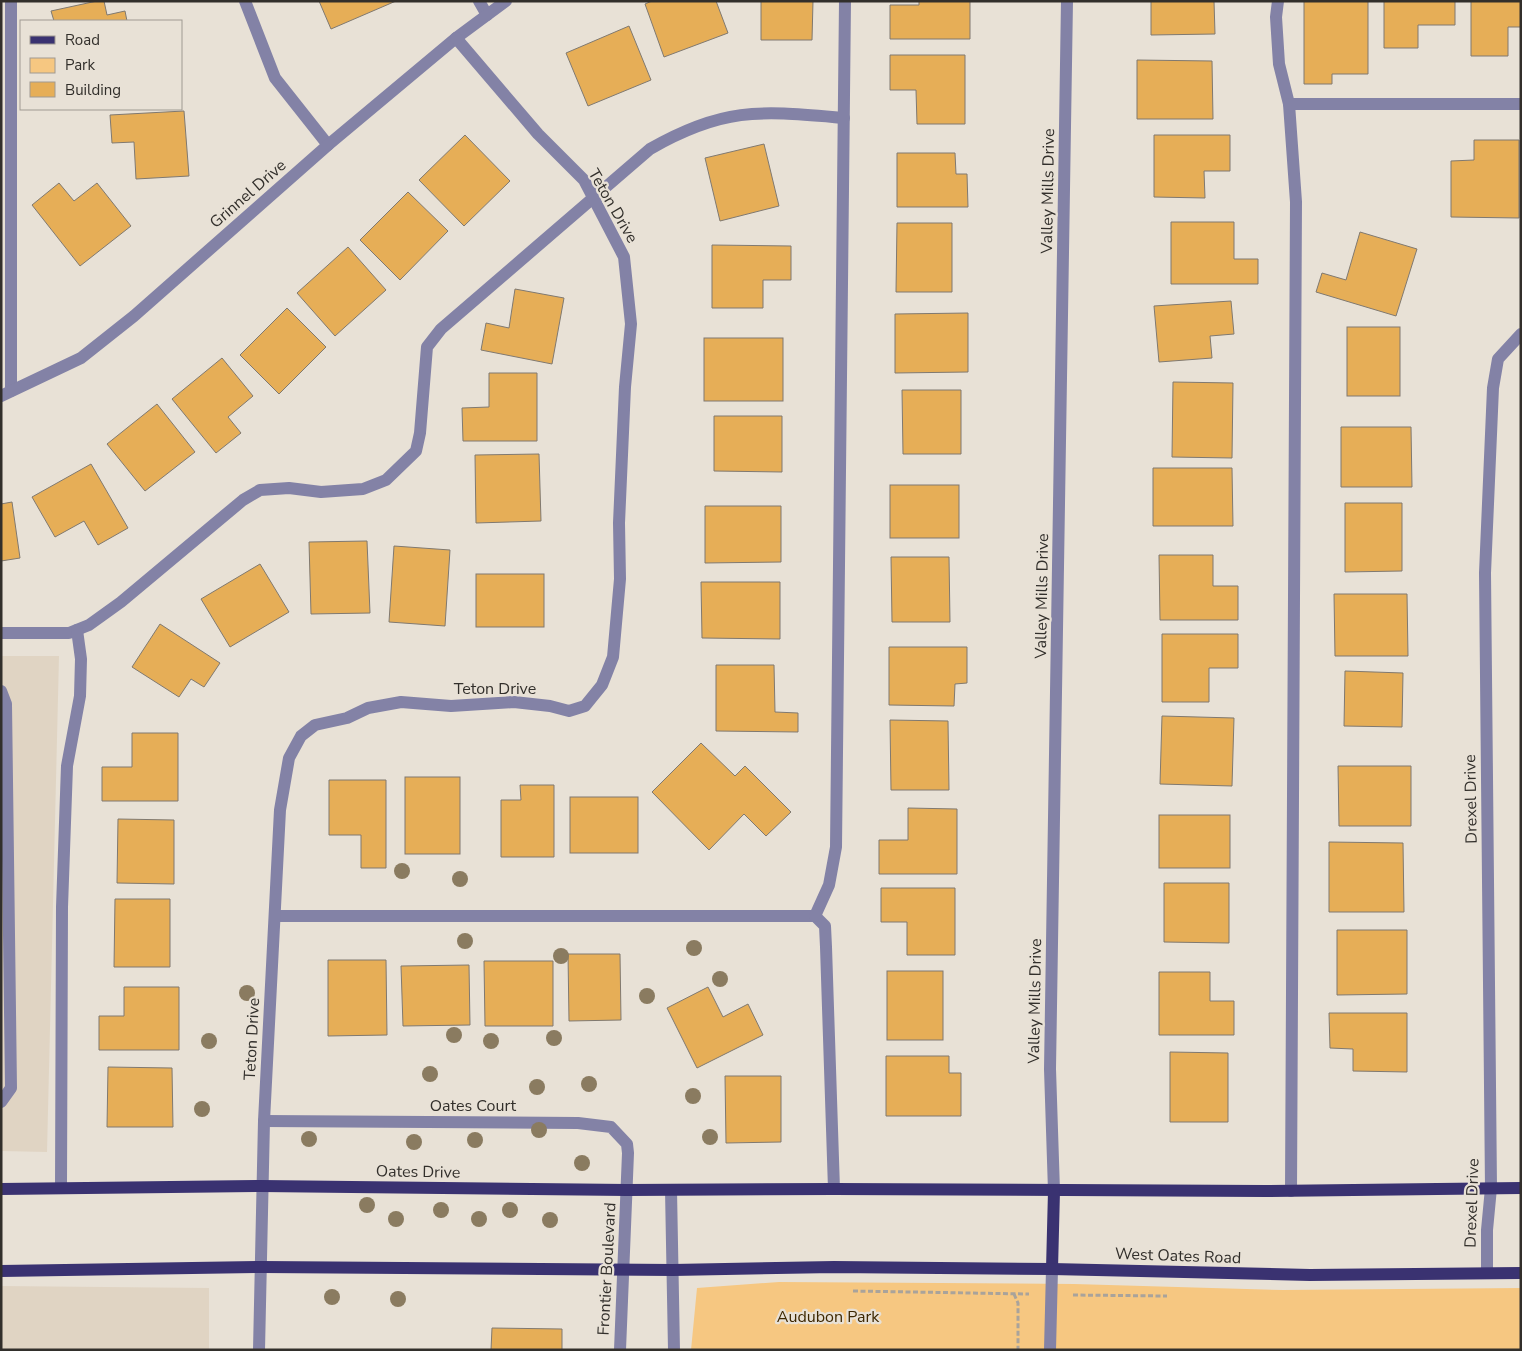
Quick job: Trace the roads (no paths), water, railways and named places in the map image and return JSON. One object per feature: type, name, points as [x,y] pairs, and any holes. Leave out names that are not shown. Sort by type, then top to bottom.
[{"type":"main road","name":"Oates Drive","points":[[1,1189],[261,1186],[627,1190],[834,1189]]},
{"type":"main road","points":[[834,1189],[1291,1191],[1521,1188]]},
{"type":"main road","points":[[1052,1269],[1054,1191]]},
{"type":"main road","points":[[1,1271],[262,1267],[624,1268],[673,1270]]},
{"type":"main road","name":"West Oates Road","points":[[673,1270],[834,1267],[1052,1269],[1310,1275],[1521,1273]]},
{"type":"street","points":[[6,394],[11,1]]},
{"type":"street","points":[[245,1],[275,78],[328,145]]},
{"type":"street","points":[[479,1],[487,15]]},
{"type":"street","name":"Grinnel Drive","points":[[6,394],[80,358],[134,316],[328,145],[456,38],[506,1]]},
{"type":"street","points":[[815,916],[829,885],[836,847],[834,801],[845,1]]},
{"type":"street","name":"Valley Mills Drive","points":[[1054,1191],[1050,1069],[1067,1]]},
{"type":"street","points":[[1278,1],[1276,17],[1279,64],[1289,104],[1296,202],[1291,1191]]},
{"type":"street","name":"Teton Drive","points":[[259,1350],[262,1267],[261,1186],[264,1121],[280,810],[289,758],[301,736],[315,725],[346,718],[368,708],[401,702],[451,706],[514,702],[550,706],[569,711],[585,706],[602,686],[613,657],[620,579],[619,523],[625,387],[631,324],[624,257],[584,180],[538,134],[456,38]]},
{"type":"street","points":[[1289,104],[1521,104]]},
{"type":"street","points":[[1,633],[68,633],[89,625],[121,602],[243,500],[260,490],[289,488],[321,492],[363,489],[386,480],[416,451],[420,433],[427,347],[455,315],[594,198],[650,148],[675,134],[711,120],[738,114],[771,112],[844,118]]},
{"type":"street","name":"Drexel Drive","points":[[1487,1273],[1486,1230],[1491,1188],[1485,573],[1493,388],[1498,359],[1521,334]]},
{"type":"street","points":[[60,1188],[62,898],[67,766],[80,696],[82,659],[76,630]]},
{"type":"street","points":[[1,691],[6,704],[12,1088],[1,1102]]},
{"type":"street","points":[[275,916],[815,916],[825,926],[834,1189]]},
{"type":"street","name":"Oates Court","points":[[264,1121],[578,1123],[611,1127],[627,1144],[627,1190]]},
{"type":"street","name":"Frontier Boulevard","points":[[620,1350],[627,1190]]},
{"type":"street","points":[[671,1190],[674,1350]]},
{"type":"street","points":[[1050,1350],[1052,1269]]},
{"type":"park label","name":"Audubon Park","points":[[828,1317]]}]
